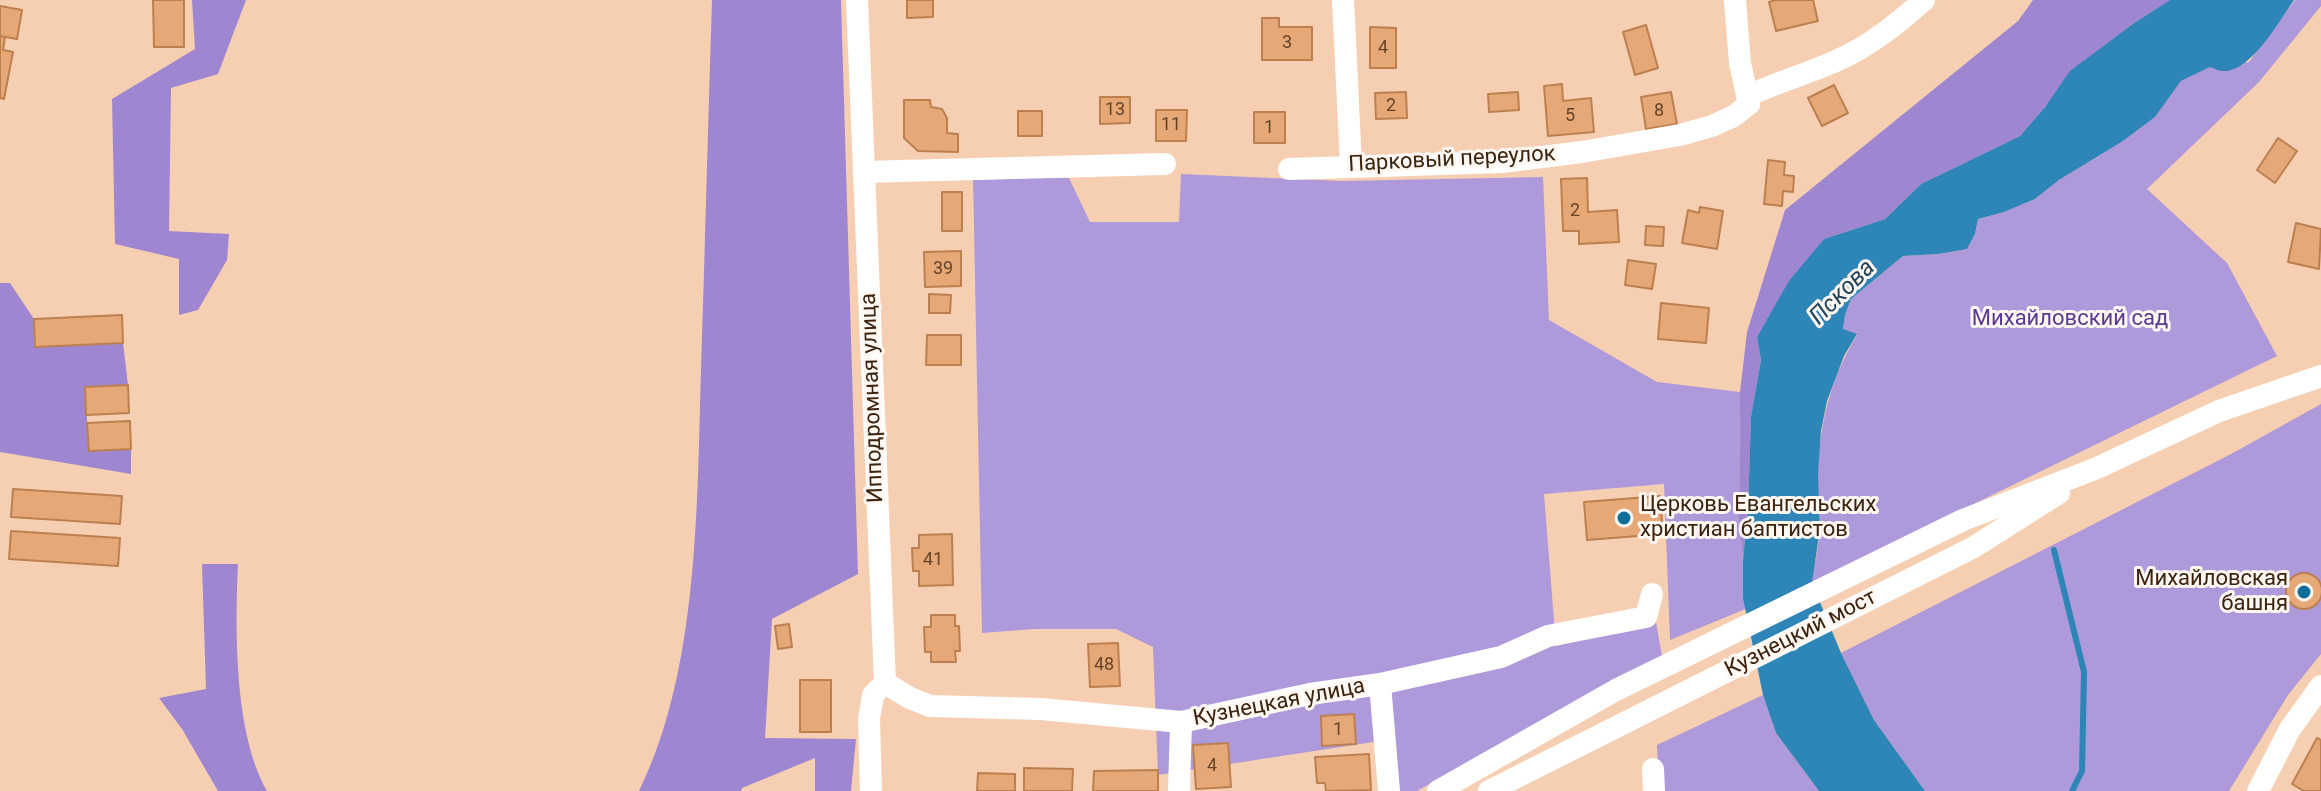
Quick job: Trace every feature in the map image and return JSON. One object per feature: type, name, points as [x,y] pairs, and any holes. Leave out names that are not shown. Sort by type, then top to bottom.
[{"type":"street","name":"Ипподромная улица","points":[[857,0],[885,683],[873,695],[869,719],[871,791]]},
{"type":"street","points":[[1343,0],[1351,166]]},
{"type":"street","points":[[1735,0],[1740,63],[1748,100]]},
{"type":"street","name":"Парковый переулок","points":[[1289,169],[1502,162],[1680,135],[1734,116],[1748,100],[1776,83],[1836,61],[1883,36],[1924,0]]},
{"type":"street","points":[[864,172],[1165,164]]},
{"type":"street","points":[[2097,468],[2219,411],[2321,376]]},
{"type":"street","name":"Кузнецкий мост","points":[[1438,791],[1616,690],[1963,520],[2097,468]]},
{"type":"street","name":"Кузнецкий мост","points":[[1489,791],[1974,547],[2097,468]]},
{"type":"street","name":"Кузнецкая улица","points":[[885,683],[930,706],[1041,709],[1181,722],[1501,657],[1548,636],[1646,617],[1652,594]]},
{"type":"street","points":[[1380,684],[1389,791]]},
{"type":"street","points":[[2258,791],[2290,729],[2321,686]]},
{"type":"street","points":[[1179,791],[1181,722]]},
{"type":"green space","name":"Михайловский сад","points":[[2295,0],[2321,0],[2321,6],[2259,82],[2147,189],[2227,263],[2277,356],[1812,583],[1820,527],[1818,478],[1821,435],[1828,400],[1840,367],[1857,335],[1843,329],[1851,299],[1903,256],[1967,249],[1978,219],[2035,199],[2059,180],[2123,141],[2155,117],[2181,81],[2210,67],[2249,62]]},
{"type":"green space","points":[[1181,174],[1341,181],[1543,177],[1549,320],[1657,382],[1740,392],[1739,519],[1743,598],[1748,608],[1670,640],[1664,484],[1544,494],[1556,646],[1656,622],[1662,656],[1417,791],[1395,791],[1386,740],[1158,775],[1153,647],[1116,629],[1034,629],[982,633],[973,177],[1069,178],[1090,222],[1179,222]]},
{"type":"green space","points":[[2321,404],[2321,654],[2288,695],[2229,791],[1925,791],[1874,720],[1841,653],[2233,453]]},
{"type":"green space","points":[[1763,695],[1776,733],[1819,791],[1659,791],[1657,745]]},
{"type":"shaded area","points":[[192,0],[246,0],[218,74],[171,88],[169,231],[229,234],[227,260],[198,310],[179,315],[179,259],[115,244],[112,99],[195,49]]},
{"type":"shaded area","points":[[712,0],[841,0],[858,574],[772,619],[765,738],[856,739],[851,791],[815,791],[815,758],[741,791],[639,791],[659,744],[673,693],[691,585],[698,474]]},
{"type":"shaded area","points":[[2033,0],[2170,0],[2071,71],[2020,136],[1921,184],[1885,219],[1824,239],[1778,302],[1757,337],[1761,360],[1751,418],[1743,560],[1739,519],[1740,392],[1747,332],[1785,210],[2018,21]]},
{"type":"shaded area","points":[[0,283],[10,283],[34,319],[36,347],[123,343],[128,385],[85,387],[89,450],[131,449],[131,474],[0,452]]},
{"type":"shaded area","points":[[202,564],[238,564],[239,680],[248,740],[267,791],[218,791],[182,729],[159,698],[206,689]]},
{"type":"water","name":"Пскова","points":[[2170,0],[2294,0],[2263,44],[2243,64],[2233,70],[2222,71],[2210,67],[2181,81],[2155,117],[2123,141],[2059,180],[2035,199],[1978,219],[1967,249],[1903,256],[1851,299],[1843,329],[1857,334],[1844,356],[1827,401],[1821,431],[1818,474],[1820,528],[1812,583],[1841,653],[1874,720],[1925,791],[1819,791],[1776,733],[1763,695],[1743,598],[1751,417],[1761,360],[1757,337],[1789,281],[1824,239],[1885,219],[1921,184],[2020,136],[2070,71]]},
{"type":"building","points":[[153,0],[184,0],[184,47],[154,47]]},
{"type":"building","points":[[907,0],[933,0],[933,17],[907,18]]},
{"type":"building","points":[[1813,0],[1818,21],[1776,31],[1769,2]]},
{"type":"building","points":[[0,6],[22,10],[17,39],[0,36]]},
{"type":"building","points":[[1262,18],[1279,18],[1279,27],[1312,27],[1312,60],[1262,60]]},
{"type":"building","points":[[1646,25],[1658,68],[1635,75],[1623,32]]},
{"type":"building","points":[[1370,27],[1396,28],[1396,68],[1370,68]]},
{"type":"building","points":[[0,36],[5,37],[3,50],[13,52],[4,99],[0,98]]},
{"type":"building","points":[[1562,84],[1563,101],[1591,98],[1594,132],[1548,136],[1544,86]]},
{"type":"building","points":[[1834,85],[1848,113],[1822,126],[1808,98]]},
{"type":"building","points":[[1406,92],[1407,118],[1376,119],[1375,93]]},
{"type":"building","points":[[1518,92],[1519,110],[1489,112],[1488,94]]},
{"type":"building","points":[[1671,92],[1677,124],[1646,129],[1641,97]]},
{"type":"building","points":[[1100,97],[1130,97],[1130,123],[1100,124]]},
{"type":"building","points":[[904,100],[930,100],[931,107],[942,109],[947,118],[947,133],[958,134],[958,152],[918,151],[904,138]]},
{"type":"building","points":[[1156,110],[1187,110],[1186,141],[1156,141]]},
{"type":"building","points":[[1018,111],[1042,111],[1042,136],[1018,136]]},
{"type":"building","points":[[1254,112],[1285,112],[1285,143],[1254,143]]},
{"type":"building","points":[[2278,138],[2297,151],[2275,183],[2257,170]]},
{"type":"building","points":[[1768,160],[1785,162],[1784,175],[1794,176],[1793,192],[1783,191],[1782,206],[1764,204]]},
{"type":"building","points":[[1587,178],[1588,212],[1617,210],[1619,242],[1579,244],[1579,231],[1563,231],[1561,179]]},
{"type":"building","points":[[942,192],[962,192],[962,231],[942,231]]},
{"type":"building","points":[[1700,207],[1723,211],[1717,249],[1682,243],[1688,210],[1699,213]]},
{"type":"building","points":[[2296,223],[2321,229],[2319,269],[2288,262]]},
{"type":"building","points":[[1646,226],[1664,227],[1663,246],[1645,245]]},
{"type":"building","points":[[961,251],[961,286],[925,287],[924,252]]},
{"type":"building","points":[[1628,260],[1656,264],[1652,289],[1625,285]]},
{"type":"building","points":[[929,294],[951,295],[950,313],[929,313]]},
{"type":"building","points":[[1661,303],[1709,308],[1706,343],[1658,339]]},
{"type":"building","points":[[122,315],[123,343],[35,347],[34,319]]},
{"type":"building","points":[[927,335],[961,335],[961,365],[926,365]]},
{"type":"building","points":[[128,385],[129,413],[86,415],[85,387]]},
{"type":"building","points":[[130,421],[131,449],[89,451],[87,423]]},
{"type":"building","points":[[13,489],[122,496],[120,524],[11,517]]},
{"type":"building","name":"Церковь Евангельских христиан баптистов","points":[[1660,496],[1663,534],[1587,540],[1584,502]]},
{"type":"building","points":[[11,531],[120,538],[118,566],[9,559]]},
{"type":"building","points":[[952,534],[953,585],[919,586],[919,571],[913,571],[912,548],[919,548],[919,535]]},
{"type":"building","name":"Михайловская башня","points":[[2304,573],[2317,578],[2322,591],[2317,604],[2304,609],[2291,604],[2286,591],[2291,578]]},
{"type":"building","points":[[931,615],[955,615],[955,626],[959,626],[960,651],[955,651],[956,662],[931,662],[931,652],[925,652],[924,627],[931,627]]},
{"type":"building","points":[[789,624],[792,647],[778,649],[775,626]]},
{"type":"building","points":[[1118,643],[1120,686],[1090,687],[1088,644]]},
{"type":"building","points":[[800,680],[831,680],[831,732],[800,732]]},
{"type":"building","points":[[1354,714],[1356,744],[1322,746],[1321,716]]},
{"type":"building","points":[[2317,738],[2321,740],[2321,791],[2304,791],[2292,784]]},
{"type":"building","points":[[1228,743],[1231,787],[1196,789],[1193,745]]},
{"type":"building","points":[[1369,754],[1371,790],[1326,791],[1325,783],[1317,783],[1315,757]]},
{"type":"building","points":[[1024,768],[1073,769],[1072,791],[1024,791]]},
{"type":"building","points":[[1158,770],[1158,791],[1093,791],[1094,771]]},
{"type":"building","points":[[978,773],[1015,774],[1015,791],[977,791]]},
{"type":"waterway","points":[[2054,550],[2084,672],[2082,771],[2072,791]]},
{"type":"place","name":"Церковь Евангельских христиан баптистов","points":[[1624,518]]},
{"type":"place","name":"Михайловская башня","points":[[2304,592]]}]
